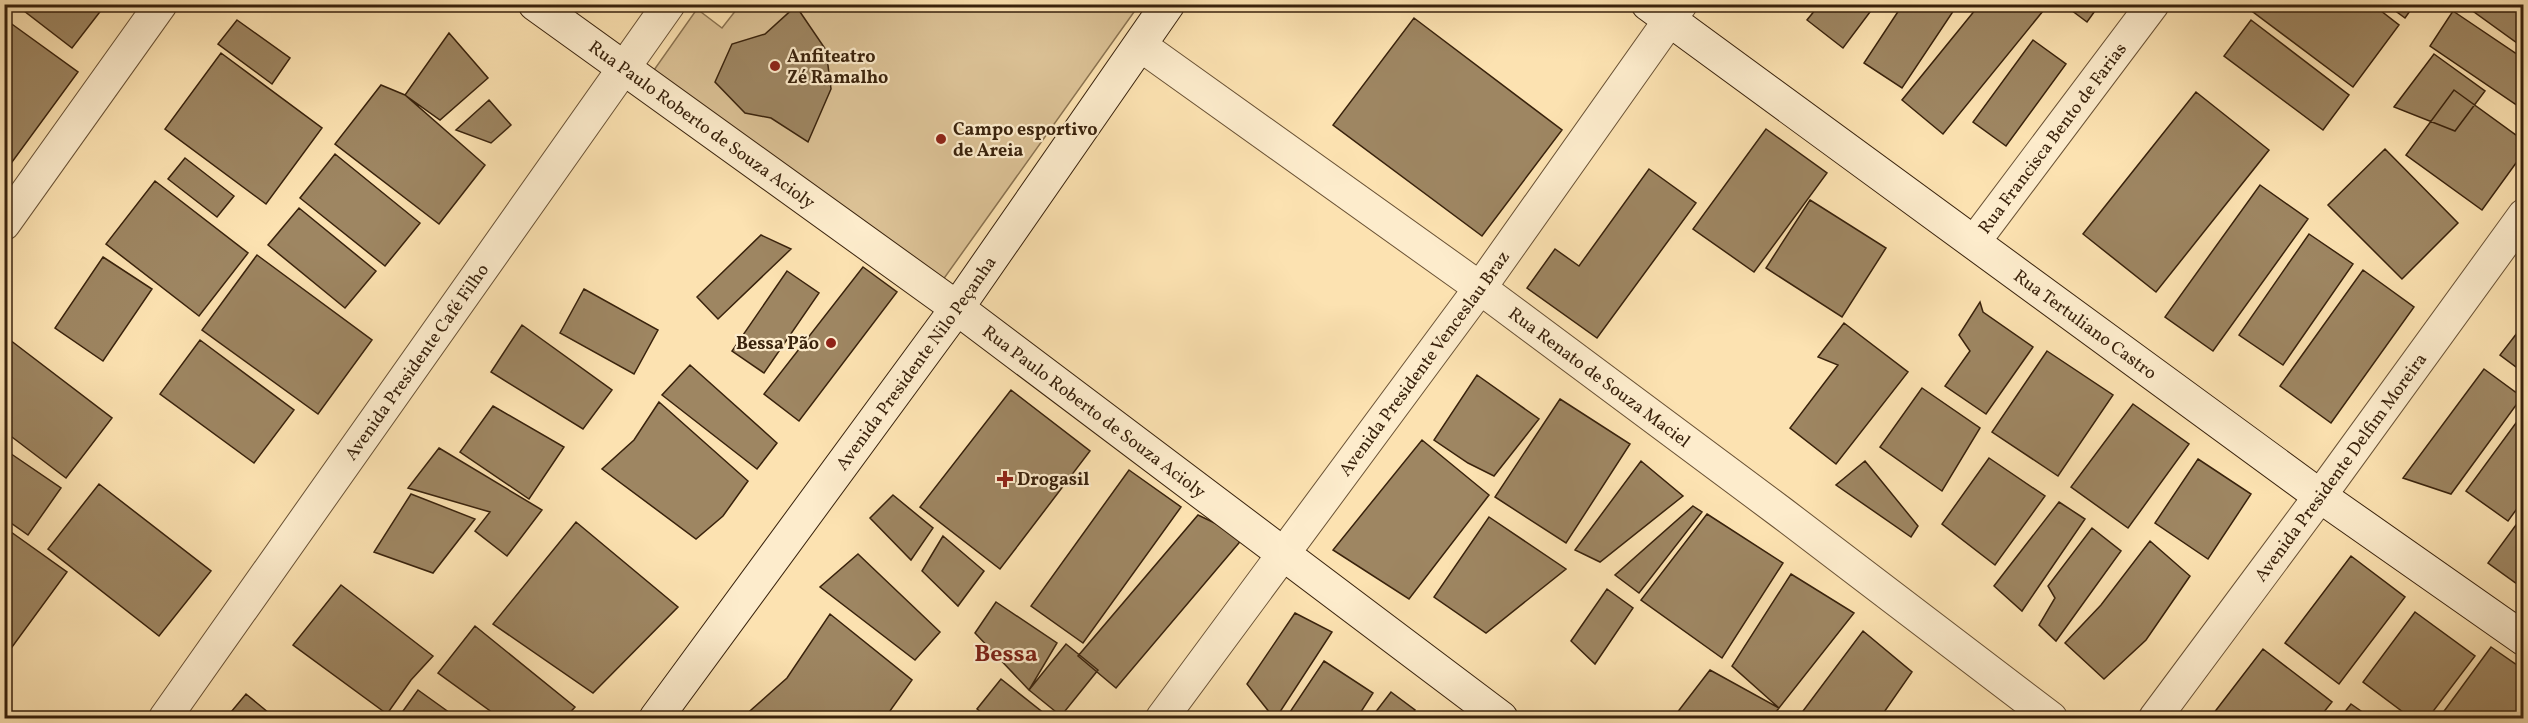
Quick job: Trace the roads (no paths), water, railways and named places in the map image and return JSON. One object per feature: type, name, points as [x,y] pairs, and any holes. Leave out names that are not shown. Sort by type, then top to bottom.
[{"type":"street","points":[[4,224],[161,4]]},
{"type":"street","name":"Rua Paulo Roberto de Souza Acioly","points":[[535,4],[957,308],[1501,718]]},
{"type":"street","name":"Avenida Presidente Café Filho","points":[[165,718],[669,4]]},
{"type":"street","name":"Avenida Presidente Nilo Peçanha","points":[[656,718],[957,308],[1168,4]]},
{"type":"street","name":"Rua Francisca Bento de Farias","points":[[1974,242],[2153,4]]},
{"type":"street","name":"Rua Tertuliano Castro","points":[[1666,10],[1974,242],[2320,496],[2523,639]]},
{"type":"street","name":"Avenida Presidente Venceslau Braz","points":[[1162,718],[1480,288],[1666,10]]},
{"type":"street","name":"Rua Renato de Souza Maciel","points":[[1140,45],[1480,288],[1782,513],[2051,718]]},
{"type":"street","name":"Avenida Presidente Delfim Moreira","points":[[2155,718],[2320,496],[2523,215]]},
{"type":"place","name":"Anfiteatro Zé Ramalho","points":[[775,66]]},
{"type":"place","name":"Campo esportivo de Areia","points":[[941,139]]},
{"type":"place","name":"Bessa Pão","points":[[831,343]]},
{"type":"place","name":"Drogasil","points":[[1005,479]]},
{"type":"district","name":"Bessa","points":[[1006,653]]}]
